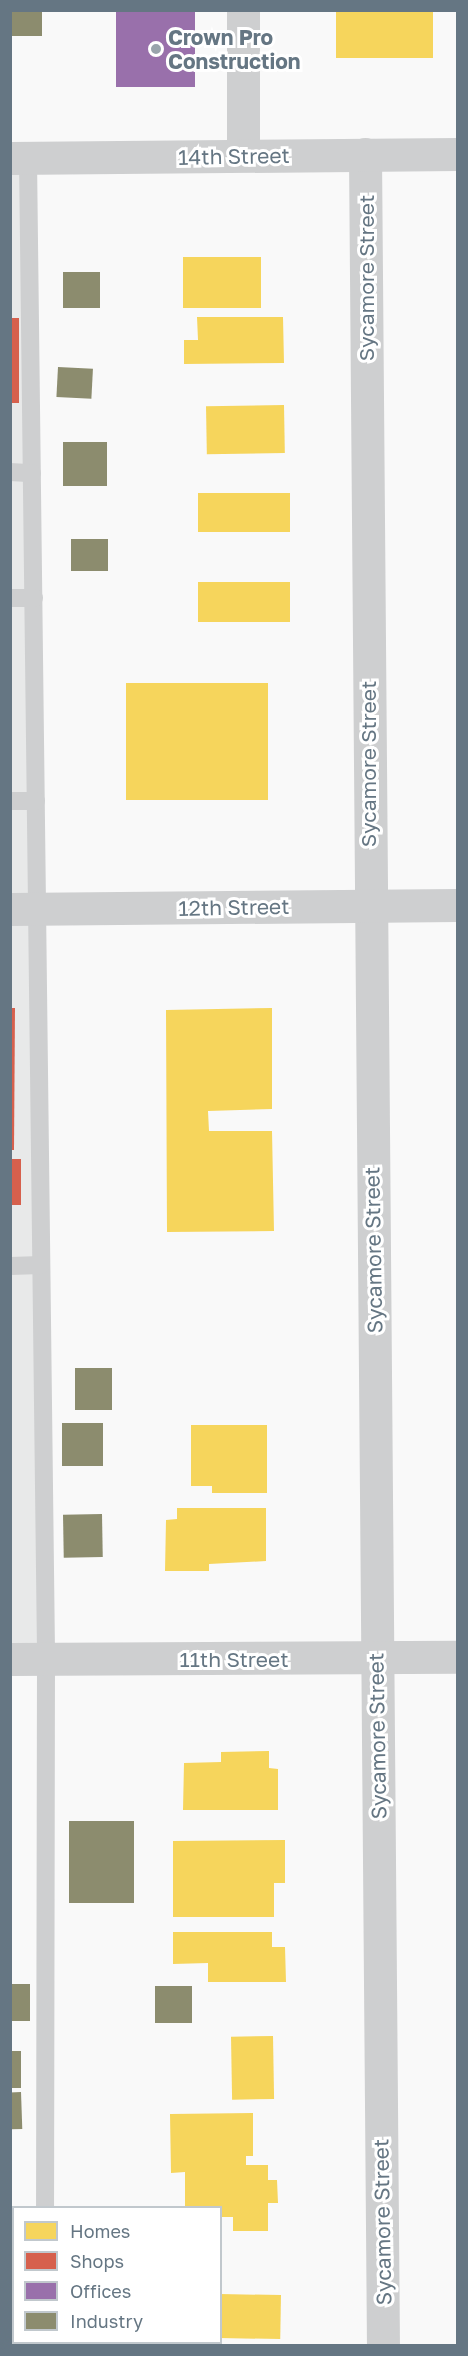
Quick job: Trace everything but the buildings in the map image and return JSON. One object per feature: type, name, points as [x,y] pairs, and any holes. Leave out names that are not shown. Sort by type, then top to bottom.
[{"type":"street","points":[[243,10],[243,155]]},
{"type":"street","name":"Sycamore Street","points":[[365,154],[369,906],[383,2346]]},
{"type":"street","name":"14th Street","points":[[19,158],[458,154]]},
{"type":"street","name":"12th Street","points":[[24,909],[458,905]]},
{"type":"street","name":"11th Street","points":[[10,1659],[458,1657]]},
{"type":"lane","points":[[19,158],[32,472],[34,598],[36,801],[24,909],[41,1265],[46,1659],[45,2206]]},
{"type":"lane","points":[[10,472],[32,472]]},
{"type":"lane","points":[[10,598],[34,598]]},
{"type":"lane","points":[[10,801],[36,801]]},
{"type":"lane","points":[[10,1266],[41,1265]]},
{"type":"shaded area","points":[[10,158],[28,158],[46,1659],[10,1659]]},
{"type":"place","name":"Crown Pro Construction","points":[[156,49]]}]
